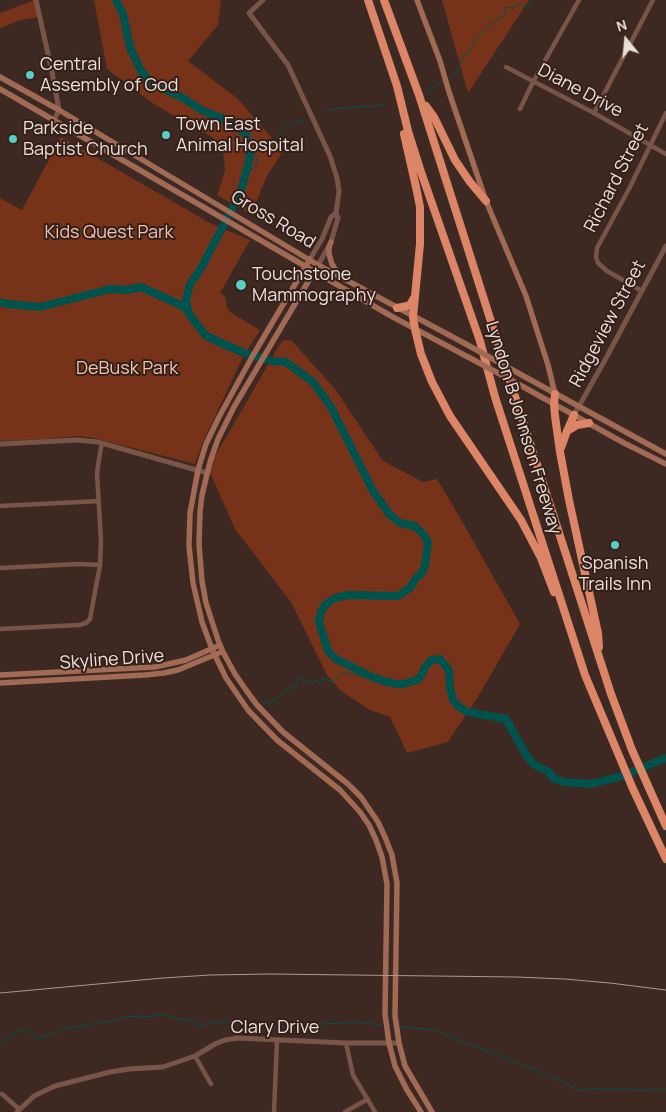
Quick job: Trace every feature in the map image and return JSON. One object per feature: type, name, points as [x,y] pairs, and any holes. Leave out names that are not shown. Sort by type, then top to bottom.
[{"type":"highway","name":"Lyndon B Johnson Freeway","points":[[366,0],[397,86],[408,131],[421,172],[480,341],[495,397],[586,675],[632,789],[666,859]]},
{"type":"highway","name":"Lyndon B Johnson Freeway","points":[[384,0],[420,96],[611,694],[646,784],[666,826]]},
{"type":"highway","points":[[397,86],[403,131],[420,207],[420,244],[414,298],[414,317],[415,329],[425,365],[439,396],[458,428],[516,513],[536,548],[586,675]]},
{"type":"highway","points":[[420,96],[434,117],[455,160],[486,201]]},
{"type":"highway","points":[[397,308],[405,307],[414,298]]},
{"type":"highway","points":[[555,394],[555,416],[560,452],[598,633],[601,664]]},
{"type":"highway","points":[[560,452],[574,415]]},
{"type":"highway","points":[[567,431],[578,425],[589,423]]},
{"type":"main road","points":[[417,0],[440,61],[486,201],[526,296],[548,365],[555,394]]},
{"type":"main road","name":"Gross Road","points":[[0,77],[339,276],[666,454]]},
{"type":"main road","points":[[2,90],[9,82]]},
{"type":"main road","name":"Gross Road","points":[[2,90],[372,305],[666,464]]},
{"type":"main road","points":[[156,179],[160,170]]},
{"type":"main road","points":[[189,199],[195,191]]},
{"type":"main road","points":[[255,237],[257,227]]},
{"type":"main road","points":[[331,242],[329,248],[332,264],[339,276]]},
{"type":"main road","points":[[310,259],[244,372],[209,437],[198,470],[190,513],[190,566],[197,606],[202,622],[226,678],[248,710],[277,740],[340,790],[369,824],[376,840],[382,857],[387,884],[385,1014],[389,1043],[396,1066],[407,1090],[421,1112]]},
{"type":"main road","points":[[318,264],[218,439],[202,494],[198,532],[202,581],[206,603],[223,652],[235,674],[257,705],[283,732],[354,790],[368,806],[386,837],[392,855],[396,883],[395,1018],[399,1043],[405,1066],[432,1112]]},
{"type":"main road","points":[[372,305],[376,296]]},
{"type":"main road","points":[[273,322],[281,327]]},
{"type":"main road","points":[[649,455],[654,447]]},
{"type":"main road","name":"Skyline Drive","points":[[0,683],[164,673],[178,670],[214,652],[220,645]]},
{"type":"main road","name":"Skyline Drive","points":[[0,675],[155,667],[214,652],[223,652]]},
{"type":"main road","points":[[9,675],[9,682]]},
{"type":"main road","points":[[277,740],[283,732]]},
{"type":"street","points":[[36,0],[59,110],[54,120]]},
{"type":"street","points":[[263,0],[249,13],[288,65],[336,172],[338,185],[336,213],[338,218],[331,242],[318,264]]},
{"type":"street","points":[[520,109],[533,82],[580,0]]},
{"type":"street","points":[[594,113],[653,0]]},
{"type":"street","name":"Diane Drive","points":[[506,67],[594,113],[666,154]]},
{"type":"street","name":"Richard Street","points":[[642,291],[607,271],[598,263],[596,257],[597,248],[666,113]]},
{"type":"street","points":[[310,259],[322,240],[331,217],[336,213]]},
{"type":"street","name":"Ridgeview Street","points":[[574,415],[666,246]]},
{"type":"street","points":[[0,444],[77,440],[102,443],[207,472]]},
{"type":"street","points":[[0,629],[79,625],[86,623],[90,619],[101,554],[97,470],[102,443]]},
{"type":"street","points":[[0,506],[99,501]]},
{"type":"street","points":[[0,568],[78,564],[100,566]]},
{"type":"street","name":"Clary Drive","points":[[18,1111],[34,1096],[55,1086],[110,1072],[163,1067],[195,1056],[225,1040],[237,1038],[346,1043],[399,1043]]},
{"type":"street","points":[[274,1112],[277,1040]]},
{"type":"street","points":[[346,1043],[353,1075],[375,1112]]},
{"type":"street","points":[[195,1056],[211,1084]]},
{"type":"street","points":[[2,1094],[18,1111]]},
{"type":"street","points":[[345,1112],[368,1099]]},
{"type":"green space","points":[[35,0],[39,17],[21,20],[0,28],[0,13]]},
{"type":"green space","points":[[94,0],[221,0],[218,25],[188,61],[237,98],[283,151],[267,176],[251,214],[217,195],[225,171],[221,145],[212,137],[154,104],[107,69]]},
{"type":"green space","points":[[442,0],[529,0],[468,93]]},
{"type":"green space","points":[[61,137],[210,223],[250,240],[220,293],[225,296],[230,312],[260,330],[243,357],[202,444],[195,464],[94,438],[79,436],[0,441],[0,198],[22,210]]},
{"type":"green space","points":[[291,340],[335,389],[383,461],[423,482],[437,479],[520,624],[479,695],[448,742],[407,753],[390,717],[370,710],[341,691],[327,675],[291,602],[235,529],[208,468],[282,341]]},
{"type":"waterway","points":[[116,0],[123,14],[130,47],[141,71],[153,84],[183,98],[203,111],[224,119],[246,134],[250,158],[240,194],[200,270],[190,284],[186,300],[189,314],[206,336],[244,353],[272,361],[286,362],[313,382],[331,407],[373,491],[389,514],[400,523],[415,526],[428,542],[425,566],[421,574],[410,588],[398,596],[348,595],[335,598],[325,605],[319,622],[328,651],[336,659],[372,677],[396,684],[417,680],[431,660],[440,659],[449,670],[450,688],[453,700],[458,706],[468,712],[506,719],[533,764],[549,772],[553,778],[564,782],[591,784],[622,776],[666,758]]},
{"type":"waterway","points":[[448,78],[458,71],[463,56],[469,53],[476,38],[490,24],[505,15],[504,9],[506,7],[510,8],[519,4],[527,7],[532,0]]},
{"type":"waterway","points":[[428,91],[444,80]]},
{"type":"waterway","points":[[327,110],[385,104]]},
{"type":"waterway","points":[[245,173],[255,167],[257,161],[255,152],[260,145],[272,143],[283,130],[295,122],[303,120]]},
{"type":"waterway","points":[[0,302],[40,307],[110,289],[126,290],[141,287],[183,306],[188,312]]},
{"type":"waterway","points":[[263,704],[267,701],[275,700],[286,692],[287,689],[294,687],[299,676],[306,682],[311,683],[315,680],[320,683],[323,678],[334,681],[343,672],[361,677],[370,676]]},
{"type":"waterway","points":[[0,1043],[16,1032],[25,1029],[38,1039],[56,1032],[58,1033],[64,1029],[110,1022],[126,1017],[150,1017],[165,1014],[195,1022],[200,1026],[213,1022],[270,1025],[274,1027],[356,1022],[381,1025]]},
{"type":"waterway","points":[[401,1027],[434,1030],[553,1077],[579,1090],[666,1090]]},
{"type":"railway","points":[[0,993],[163,978],[270,974],[516,977],[564,979],[666,990]]},
{"type":"place","name":"Central Assembly of God","points":[[30,75]]},
{"type":"place","name":"Town East Animal Hospital","points":[[166,135]]},
{"type":"place","name":"Parkside Baptist Church","points":[[13,139]]},
{"type":"place","name":"Touchstone Mammography","points":[[241,285]]},
{"type":"place","name":"Spanish Trails Inn","points":[[615,545]]},
{"type":"park label","name":"Kids Quest Park","points":[[109,233]]},
{"type":"park label","name":"DeBusk Park","points":[[127,369]]}]
